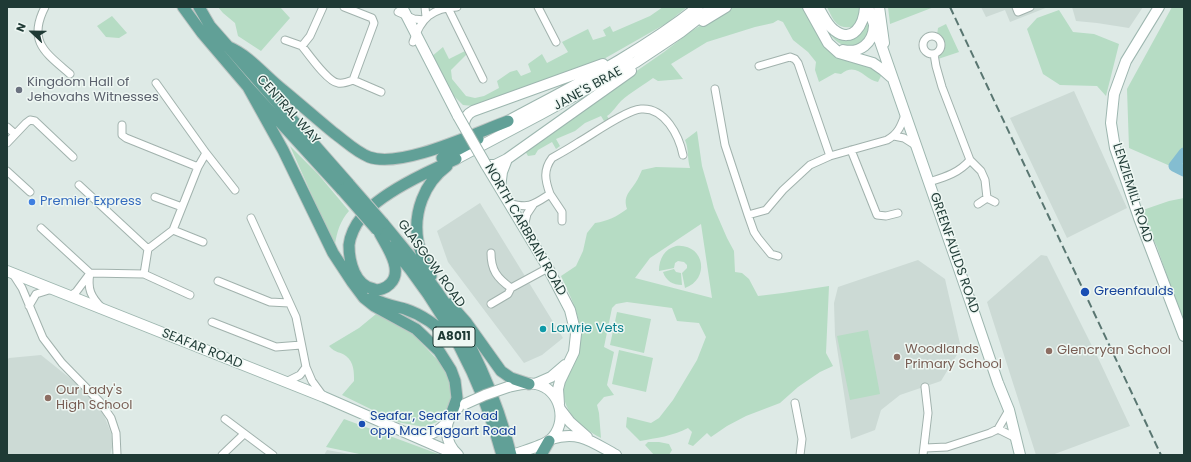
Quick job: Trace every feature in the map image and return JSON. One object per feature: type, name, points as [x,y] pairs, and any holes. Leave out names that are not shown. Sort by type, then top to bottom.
[{"type":"main road","name":"CENTRAL WAY","points":[[183,7],[202,33],[248,87],[345,187]]},
{"type":"main road","name":"CENTRAL WAY","points":[[199,7],[210,26],[380,229]]},
{"type":"main road","points":[[229,47],[245,56],[272,81],[352,147],[369,157],[379,160],[413,156],[508,121]]},
{"type":"main road","points":[[248,87],[283,150],[333,253],[364,298],[374,306],[416,330],[439,351],[451,370],[455,381],[457,398],[450,416]]},
{"type":"main road","points":[[345,270],[343,254],[346,233],[353,217],[366,203],[378,193],[492,132],[508,121]]},
{"type":"main road","points":[[380,229],[396,269],[392,282],[388,286],[375,290],[364,286],[355,273],[351,263],[350,244],[352,235],[360,218],[384,196],[456,159]]},
{"type":"main road","points":[[456,159],[444,168],[430,183],[424,195],[417,217],[416,227],[421,253],[437,291],[456,308],[501,371],[511,378],[532,384]]},
{"type":"main road","name":"GLASGOW ROAD","points":[[380,229],[437,291],[453,317],[480,367],[512,455]]},
{"type":"main road","name":"GLASGOW ROAD","points":[[380,229],[434,303],[465,355],[480,389],[496,432],[502,455]]},
{"type":"main road","points":[[360,291],[381,303],[416,313],[432,322],[443,331],[465,355]]},
{"type":"main road","points":[[541,455],[550,440]]},
{"type":"street","points":[[45,7],[38,24],[37,30],[39,40],[44,51],[70,74]]},
{"type":"street","points":[[302,46],[310,36],[323,7]]},
{"type":"street","points":[[344,7],[372,18],[374,24],[353,80]]},
{"type":"street","points":[[424,7],[425,19]]},
{"type":"street","points":[[414,38],[425,19],[436,11],[457,7]]},
{"type":"street","points":[[538,7],[556,42]]},
{"type":"street","name":"JANE'S BRAE","points":[[456,159],[650,54],[713,7]]},
{"type":"street","points":[[681,32],[707,19],[726,7]]},
{"type":"street","points":[[808,7],[823,36],[835,50],[843,55],[867,61],[878,66],[893,80]]},
{"type":"street","points":[[818,7],[834,30],[838,33],[849,35],[862,25],[866,7]]},
{"type":"street","points":[[866,7],[884,52]]},
{"type":"street","points":[[879,7],[883,28],[884,52]]},
{"type":"street","points":[[1016,7],[1018,12],[1030,7]]},
{"type":"street","name":"LENZIEMILL ROAD","points":[[1159,7],[1126,62],[1114,94],[1110,123],[1115,148],[1139,218],[1184,336]]},
{"type":"street","points":[[451,8],[483,79]]},
{"type":"street","name":"JANE'S BRAE","points":[[508,121],[635,51],[676,24],[695,9]]},
{"type":"street","points":[[400,11],[414,19],[425,19]]},
{"type":"street","name":"NORTH CARBRAIN ROAD","points":[[400,11],[451,103],[466,114],[464,126],[548,268],[570,310],[576,334],[574,352],[560,380],[558,389],[560,421],[556,433],[550,440]]},
{"type":"street","points":[[835,50],[849,52],[862,48],[872,36],[874,26]]},
{"type":"street","points":[[285,40],[302,46],[330,80],[336,83],[353,80],[381,92]]},
{"type":"street","points":[[451,103],[467,110],[466,114],[635,51]]},
{"type":"street","name":"GREENFAULDS ROAD","points":[[884,52],[915,146],[929,182],[998,383],[1009,410],[1020,455]]},
{"type":"street","points":[[486,164],[495,165],[507,159],[628,73],[650,54]]},
{"type":"street","points":[[934,54],[942,87],[970,160],[981,171],[985,180],[987,198]]},
{"type":"street","points":[[759,66],[790,57],[795,59],[830,156]]},
{"type":"street","points":[[156,83],[206,153],[235,190]]},
{"type":"street","points":[[715,89],[725,145],[754,232],[771,254],[778,256]]},
{"type":"street","points":[[562,221],[562,212],[550,194],[545,174],[548,163],[552,158],[612,122],[639,109],[652,110],[666,120],[679,138],[683,155]]},
{"type":"street","points":[[748,215],[766,210],[783,190],[810,165],[830,156],[887,140],[894,136],[898,132],[905,115]]},
{"type":"street","points":[[7,143],[26,122],[30,120],[34,121],[73,157]]},
{"type":"street","points":[[122,125],[122,136],[198,167]]},
{"type":"street","points":[[7,127],[15,134]]},
{"type":"street","points":[[894,136],[904,138],[915,146]]},
{"type":"street","points":[[851,150],[877,215],[886,216],[898,213]]},
{"type":"street","points":[[144,274],[148,249],[173,230],[198,167],[206,153]]},
{"type":"street","points":[[500,188],[502,172],[507,159]]},
{"type":"street","points":[[929,182],[948,176],[963,168],[970,160]]},
{"type":"street","points":[[7,171],[30,192]]},
{"type":"street","points":[[79,186],[148,249]]},
{"type":"street","points":[[524,227],[527,214],[533,205],[550,194]]},
{"type":"street","points":[[155,197],[182,207]]},
{"type":"street","points":[[987,198],[995,202]]},
{"type":"street","points":[[978,204],[987,198]]},
{"type":"street","points":[[509,203],[522,206],[533,205]]},
{"type":"street","points":[[251,218],[296,317],[306,367],[312,381],[324,397]]},
{"type":"street","points":[[41,228],[90,273],[144,274],[190,295]]},
{"type":"street","points":[[173,230],[203,242]]},
{"type":"street","points":[[491,253],[491,264],[500,280],[511,288]]},
{"type":"street","points":[[491,304],[508,294],[511,288],[548,268]]},
{"type":"street","points":[[10,272],[18,281],[44,338],[62,363],[100,402],[111,418],[116,433],[117,455]]},
{"type":"street","name":"SEAFAR ROAD","points":[[10,272],[324,397],[458,455]]},
{"type":"street","points":[[70,296],[76,292],[90,273]]},
{"type":"street","points":[[90,273],[89,290],[104,310]]},
{"type":"street","points":[[218,281],[270,302],[289,303]]},
{"type":"street","points":[[29,306],[36,294],[52,289]]},
{"type":"street","points":[[212,322],[276,347],[301,345]]},
{"type":"street","points":[[532,384],[556,374],[571,360]]},
{"type":"street","points":[[286,382],[300,374],[306,367]]},
{"type":"street","points":[[532,384],[548,390],[555,396],[559,406],[570,422],[592,441]]},
{"type":"street","name":"SEAFAR ROAD","points":[[396,429],[417,435],[425,435],[438,431],[450,416],[465,404],[508,387],[532,384]]},
{"type":"street","points":[[925,387],[928,413],[924,452],[947,447],[990,433],[998,429],[1009,410]]},
{"type":"street","points":[[796,403],[802,439],[800,455]]},
{"type":"street","points":[[450,416],[446,433],[447,440],[458,455]]},
{"type":"street","points":[[225,418],[273,455]]},
{"type":"street","points":[[998,429],[1016,438]]},
{"type":"street","points":[[222,455],[244,434]]},
{"type":"street","points":[[512,455],[550,440],[569,435],[579,436],[592,441],[616,455]]},
{"type":"shaded area","points":[[981,7],[1048,7],[1010,22],[1005,10],[986,17]]},
{"type":"shaded area","points":[[1072,7],[1143,7],[1129,28],[1076,21]]},
{"type":"shaded area","points":[[1074,91],[1127,208],[1067,238],[1010,118]]},
{"type":"shaded area","points":[[480,203],[563,338],[542,355],[524,363],[448,262],[437,231]]},
{"type":"shaded area","name":"Glencryan School","points":[[1041,255],[1047,256],[1130,426],[1052,455],[1036,455],[987,302]]},
{"type":"shaded area","name":"Woodlands Primary School","points":[[918,260],[945,279],[961,348],[941,381],[900,395],[881,410],[875,430],[851,439],[835,335],[834,303],[838,287]]},
{"type":"shaded area","name":"Our Lady's High School","points":[[41,355],[76,383],[103,413],[111,433],[113,444],[110,455],[7,455],[7,360],[9,358]]},
{"type":"shaded area","points":[[327,450],[355,455],[324,455]]},
{"type":"green space","points":[[218,7],[280,7],[290,18],[261,51],[238,36],[235,23]]},
{"type":"green space","points":[[663,7],[687,7],[667,23],[595,64],[473,106],[463,105],[454,96],[431,57],[443,47],[449,59],[465,51],[467,54],[451,70],[452,79],[466,96],[475,98],[484,96],[499,88],[497,81],[510,72],[517,70],[521,76],[531,72],[528,64],[542,54],[547,63],[568,52],[562,42],[588,29],[593,40],[606,36],[603,30],[610,26],[613,32],[650,16]]},
{"type":"green space","points":[[730,7],[803,7],[821,38],[866,63],[882,74],[878,82],[873,81],[861,72],[852,69],[841,74],[835,73],[819,82],[815,70],[816,62],[808,52],[793,40],[783,22],[778,20],[773,23],[707,42],[671,64],[683,79],[658,81],[653,78],[621,101],[607,116],[609,119],[604,121],[601,116],[585,123],[575,131],[556,139],[560,146],[556,149],[552,142],[538,150],[535,155],[528,156],[524,149],[664,52],[690,32]]},
{"type":"green space","points":[[814,7],[828,26],[858,34],[865,28],[867,23],[871,34],[863,44],[847,46],[841,44],[831,36]]},
{"type":"green space","points":[[827,7],[861,7],[863,16],[853,27],[843,27],[836,23]]},
{"type":"green space","points":[[888,7],[934,7],[890,24]]},
{"type":"green space","points":[[1172,7],[1184,7],[1184,172],[1129,148],[1127,89]]},
{"type":"green space","points":[[1059,10],[1073,32],[1094,34],[1119,44],[1106,96],[1097,86],[1060,85],[1043,74],[1027,29],[1037,18]]},
{"type":"green space","points":[[112,16],[127,33],[119,38],[106,37],[97,26]]},
{"type":"green space","points":[[946,24],[959,52],[938,59],[944,43],[937,35],[938,28]]},
{"type":"green space","points":[[697,131],[702,166],[714,208],[734,251],[735,272],[742,273],[749,279],[758,296],[829,286],[826,353],[833,366],[820,372],[798,387],[780,403],[746,416],[727,426],[711,437],[707,433],[693,446],[688,444],[692,432],[688,428],[670,435],[640,441],[626,427],[627,417],[651,423],[659,418],[673,400],[697,360],[706,337],[699,323],[677,321],[672,308],[627,302],[616,304],[612,308],[604,347],[614,352],[607,385],[614,395],[604,397],[597,405],[601,438],[593,434],[579,423],[568,409],[565,401],[565,384],[576,359],[579,346],[580,326],[571,297],[561,276],[576,266],[583,251],[587,233],[595,223],[612,218],[627,209],[626,198],[642,170],[656,167],[690,168],[685,140]],"holes":[[[701,224],[712,298],[635,278],[650,258]]]},
{"type":"green space","points":[[290,146],[318,174],[349,211],[339,227],[335,244],[322,218]]},
{"type":"green space","points":[[1184,198],[1184,325],[1157,247],[1140,211],[1169,201]]},
{"type":"green space","points":[[676,246],[693,250],[701,262],[701,270],[698,277],[693,283],[685,288],[682,273],[687,268],[687,265],[684,262],[678,261],[675,263],[674,268],[659,271],[661,258],[663,255],[669,249]]},
{"type":"green space","points":[[674,269],[676,272],[681,273],[682,285],[670,282],[664,275],[663,272]]},
{"type":"green space","points":[[617,312],[651,319],[644,353],[610,345]]},
{"type":"green space","points":[[376,314],[414,335],[445,368],[453,395],[442,420],[424,427],[397,422],[342,395],[354,381],[353,367],[349,358],[329,346],[359,328]]},
{"type":"green space","points":[[868,330],[880,394],[850,400],[837,336]]},
{"type":"green space","points":[[619,350],[653,358],[646,392],[612,384]]},
{"type":"green space","points":[[344,419],[441,455],[364,455],[326,447]]},
{"type":"green space","points":[[648,442],[669,444],[672,450],[669,455],[654,455],[645,445]]},
{"type":"waterway","points":[[1184,153],[1174,166],[1184,171]]},
{"type":"railway","points":[[950,7],[1161,455]]},
{"type":"place","name":"Kingdom Hall of Jehovahs Witnesses","points":[[19,90]]},
{"type":"place","name":"Premier Express","points":[[32,202]]},
{"type":"place","name":"Greenfaulds","points":[[1085,292]]},
{"type":"place","name":"Lawrie Vets","points":[[543,329]]},
{"type":"place","name":"Glencryan School","points":[[1049,351]]},
{"type":"place","name":"Woodlands Primary School","points":[[897,357]]},
{"type":"place","name":"Our Lady's High School","points":[[48,398]]},
{"type":"place","name":"Seafar, Seafar Road opp MacTaggart Road","points":[[362,424]]}]
